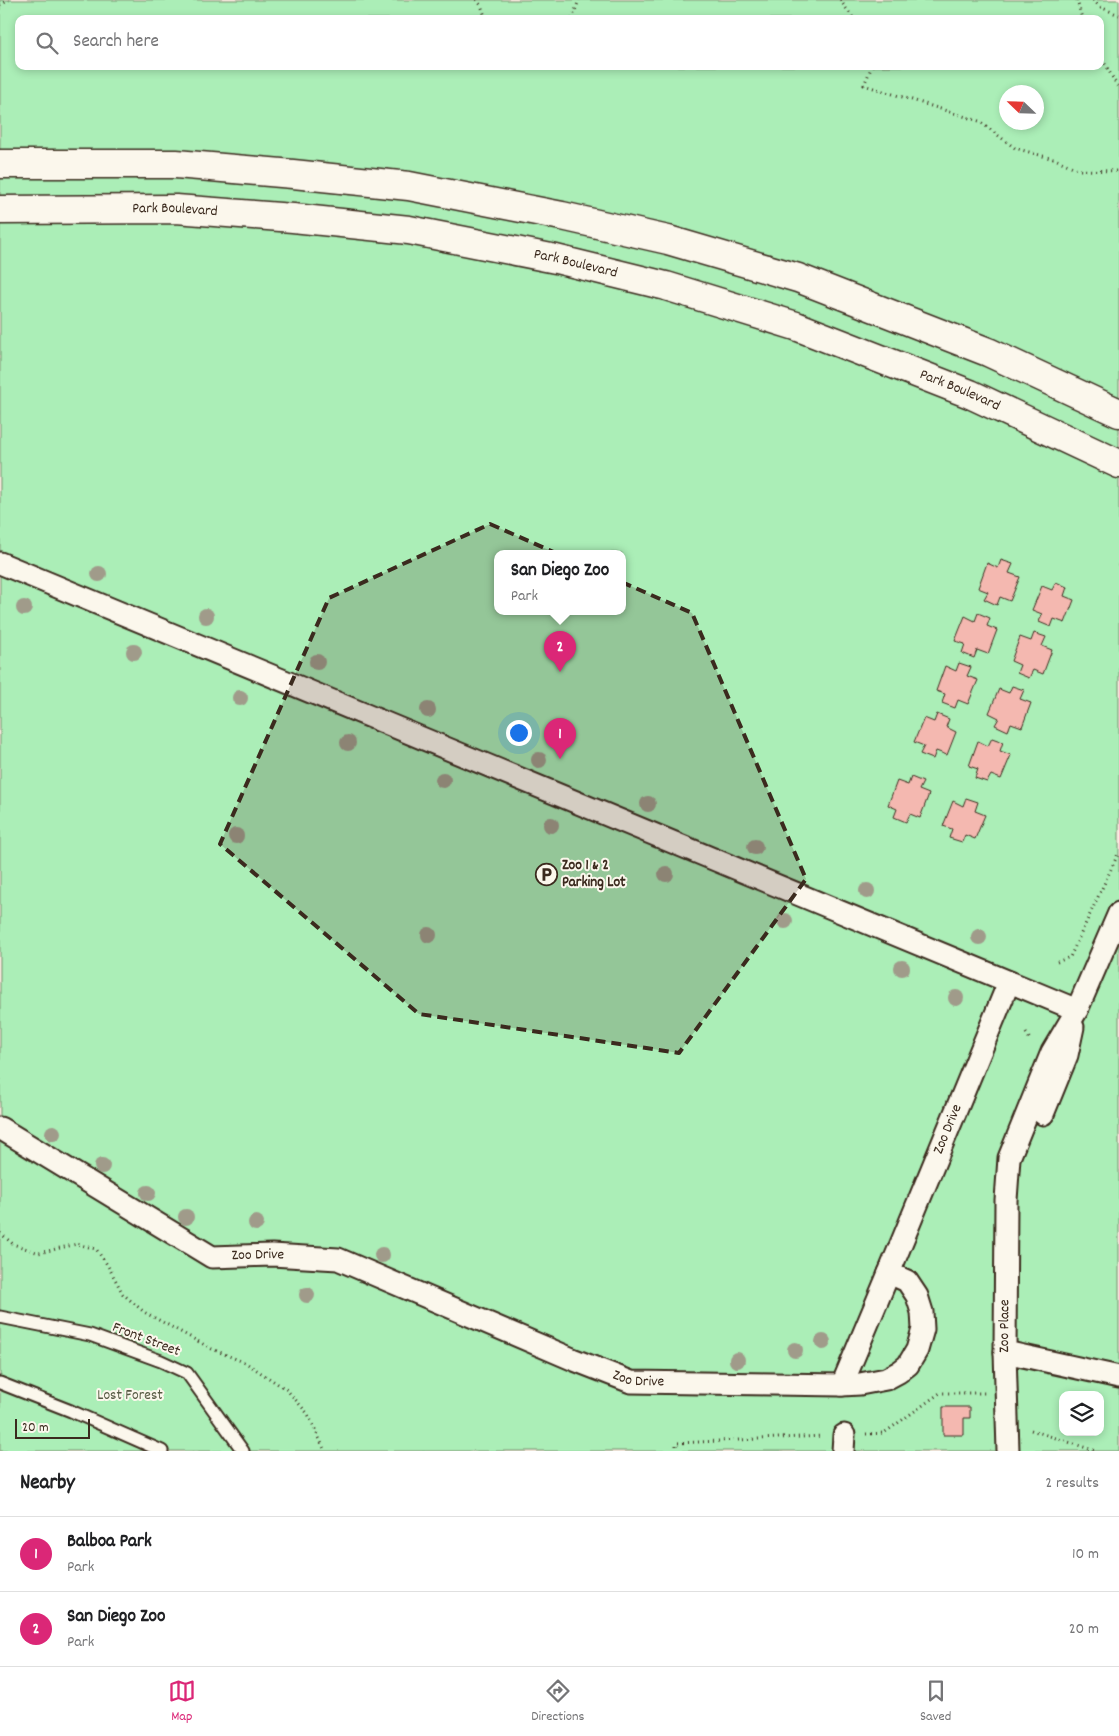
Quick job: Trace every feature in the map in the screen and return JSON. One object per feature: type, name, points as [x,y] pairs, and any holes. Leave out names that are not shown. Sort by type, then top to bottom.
[{"type":"main road","points":[[0,164],[176,164],[293,174],[408,186],[572,218],[668,240],[798,278],[988,352],[1119,413]]},
{"type":"main road","name":"Park Boulevard","points":[[0,210],[176,209],[294,218],[410,230],[556,259],[666,286],[796,326],[970,394],[1119,464]]},
{"type":"street","points":[[0,562],[1077,1010]]},
{"type":"street","name":"Zoo Place","points":[[1008,1451],[1005,1352],[1006,1200],[1067,1056],[1077,1010],[1119,913]]},
{"type":"street","name":"Zoo Drive","points":[[0,1128],[212,1257],[272,1255],[338,1259],[572,1359],[631,1382],[697,1382],[762,1385],[860,1384],[886,1379],[899,1372],[908,1365],[917,1350],[923,1329],[922,1312],[917,1296],[907,1281],[889,1273],[1009,982]]},
{"type":"street","points":[[842,1385],[889,1273]]},
{"type":"street","points":[[1005,1352],[1119,1377]]},
{"type":"lane","name":"Front Street","points":[[0,1317],[90,1335],[161,1361],[187,1373],[243,1451]]},
{"type":"lane","points":[[0,1383],[162,1451]]},
{"type":"path","points":[[0,5],[9,0]]},
{"type":"path","points":[[476,0],[481,5],[485,15]]},
{"type":"path","points":[[573,15],[579,0]]},
{"type":"path","points":[[840,0],[851,15]]},
{"type":"path","points":[[1077,0],[1081,15]]},
{"type":"path","points":[[1093,0],[1100,7],[1119,14]]},
{"type":"path","points":[[1104,61],[1119,89]]},
{"type":"path","points":[[870,70],[864,85],[979,121],[1015,148],[1056,160],[1080,170],[1119,171]]},
{"type":"path","points":[[1057,962],[1070,957],[1119,852]]},
{"type":"path","points":[[0,1233],[14,1244],[39,1253],[77,1244],[96,1249],[108,1266],[123,1294],[144,1312],[212,1349],[246,1363],[287,1390],[308,1414],[325,1451]]},
{"type":"path","points":[[1026,1428],[1096,1451]]},
{"type":"highlighted area","points":[[490,524],[692,613],[806,879],[679,1053],[419,1014],[220,844],[329,598]]},
{"type":"green space","name":"Zoo 1 & 2 Parking Lot","points":[[0,0],[1119,0],[1119,1451],[0,1451]]},
{"type":"building","points":[[1001,560],[1013,564],[1009,573],[1020,577],[1010,601],[1000,597],[997,605],[984,599],[988,592],[978,588],[987,563],[998,568]]},
{"type":"building","points":[[1056,582],[1067,587],[1064,596],[1074,600],[1065,623],[1054,619],[1051,627],[1039,622],[1042,614],[1032,610],[1042,586],[1052,590]]},
{"type":"building","points":[[978,613],[990,618],[987,626],[997,630],[988,654],[977,650],[974,658],[962,653],[965,644],[955,641],[965,616],[975,621]]},
{"type":"building","points":[[1034,633],[1046,637],[1042,646],[1052,650],[1043,674],[1033,670],[1029,678],[1017,673],[1020,665],[1011,661],[1020,637],[1031,641]]},
{"type":"building","points":[[959,663],[971,667],[967,676],[978,680],[968,704],[958,700],[955,708],[942,703],[945,694],[936,691],[945,666],[956,671]]},
{"type":"building","points":[[1012,686],[1024,690],[1020,699],[1031,703],[1022,727],[1011,723],[1008,731],[995,725],[999,718],[989,713],[999,689],[1009,693]]},
{"type":"building","points":[[937,714],[949,719],[946,727],[956,732],[947,755],[936,751],[933,759],[920,754],[924,746],[914,742],[924,718],[934,722]]},
{"type":"building","points":[[992,738],[1003,742],[1000,751],[1011,755],[1001,779],[991,775],[987,782],[975,778],[978,769],[969,766],[978,741],[988,746]]},
{"type":"building","points":[[911,777],[923,782],[919,790],[929,794],[920,818],[910,814],[906,822],[894,817],[897,809],[888,805],[897,781],[908,785]]},
{"type":"building","points":[[966,798],[978,802],[975,811],[985,815],[975,839],[965,835],[962,842],[949,838],[952,829],[943,826],[953,801],[963,806]]},
{"type":"building","points":[[943,1407],[970,1407],[970,1418],[964,1418],[964,1435],[943,1435]]},
{"type":"place","name":"San Diego Zoo","points":[[560,672]]},
{"type":"place","name":"Balboa Park","points":[[560,759]]},
{"type":"place","name":"Zoo 1 & 2 Parking Lot","points":[[546,875]]},
{"type":"park label","name":"Lost Forest","points":[[130,1396]]}]
